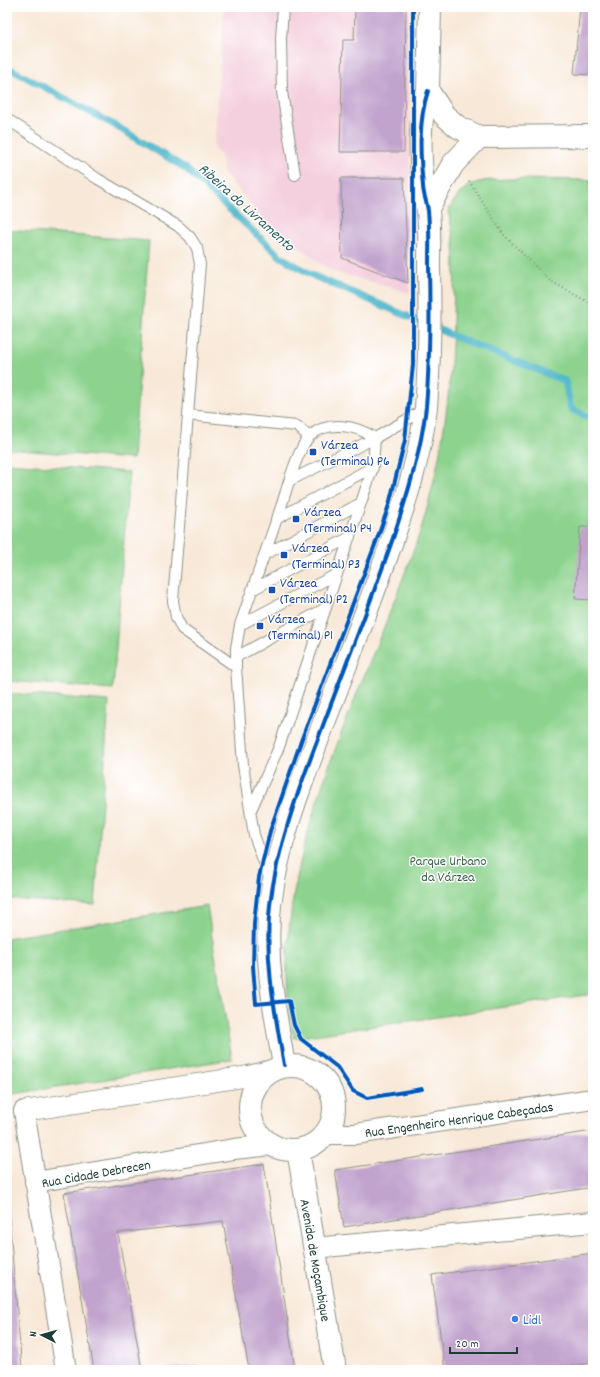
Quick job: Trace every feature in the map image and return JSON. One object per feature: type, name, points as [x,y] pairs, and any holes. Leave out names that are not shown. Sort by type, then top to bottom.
[{"type":"street","points":[[278,1068],[269,956],[270,915],[273,887],[286,830],[295,800],[387,555],[407,496],[421,438],[426,408],[430,347],[430,297],[428,208],[423,189],[422,109],[428,91],[430,7]]},
{"type":"street","points":[[428,91],[444,115],[458,127],[479,137],[593,136]]},
{"type":"street","points":[[428,208],[453,164],[479,137]]},
{"type":"street","points":[[35,1182],[24,1111],[249,1076],[278,1068],[297,1065],[309,1068],[320,1075],[329,1085],[334,1097],[335,1110],[332,1123],[326,1134],[318,1142],[298,1150],[284,1150],[272,1145],[262,1138],[254,1127],[250,1108],[254,1089],[261,1078],[278,1068]]},
{"type":"street","name":"Rua Engenheiro Henrique Cabeçadas","points":[[326,1134],[355,1134],[593,1099]]},
{"type":"street","name":"Rua Cidade Debrecen","points":[[66,1370],[35,1182],[234,1149],[272,1145]]},
{"type":"street","name":"Avenida de Moçambique","points":[[298,1150],[335,1370]]},
{"type":"street","points":[[314,1248],[593,1222]]},
{"type":"lane","points":[[283,7],[281,39],[282,92],[295,175]]},
{"type":"lane","points":[[7,119],[98,179],[178,226],[190,237],[197,248],[200,264],[173,601],[176,617],[182,629],[236,667]]},
{"type":"lane","points":[[289,481],[375,438],[426,408]]},
{"type":"lane","points":[[188,415],[297,426],[309,436]]},
{"type":"lane","points":[[273,887],[254,835],[243,765],[236,667],[240,625],[289,481],[301,451],[309,436],[324,428],[349,426],[364,431],[375,438]]},
{"type":"lane","points":[[250,810],[279,747],[350,537],[373,468],[375,438]]},
{"type":"lane","points":[[276,520],[373,468]]},
{"type":"lane","points":[[264,556],[361,503]]},
{"type":"lane","points":[[252,590],[350,537]]},
{"type":"lane","points":[[240,625],[337,574]]},
{"type":"lane","points":[[236,656],[326,608]]},
{"type":"path","points":[[468,179],[503,234],[549,280],[593,305]]},
{"type":"shaded area","points":[[224,7],[409,7],[410,293],[329,270],[265,221],[224,173],[221,155],[214,149]]},
{"type":"green space","name":"Parque Urbano da Várzea","points":[[488,180],[593,180],[593,994],[294,1038],[288,993],[287,966],[291,916],[299,868],[312,819],[327,772],[419,536],[435,478],[440,452],[448,401],[452,349],[455,257],[448,211],[460,193],[472,184]]},
{"type":"green space","points":[[7,230],[149,241],[133,459],[7,449]]},
{"type":"green space","points":[[7,463],[129,472],[113,689],[7,681]]},
{"type":"green space","points":[[7,693],[109,701],[95,905],[7,899]]},
{"type":"green space","points":[[207,906],[232,1059],[7,1095],[7,938]]},
{"type":"building","points":[[355,7],[406,7],[404,152],[340,152],[343,40],[354,40]]},
{"type":"building","points":[[580,7],[593,7],[593,75],[574,74]]},
{"type":"building","points":[[341,178],[404,178],[408,283],[342,258]]},
{"type":"building","points":[[580,527],[593,527],[593,600],[575,599]]},
{"type":"building","points":[[593,1131],[593,1187],[344,1227],[335,1170]]},
{"type":"building","points":[[264,1164],[295,1370],[249,1370],[223,1221],[118,1233],[142,1370],[94,1370],[64,1193]]},
{"type":"building","points":[[8,1205],[22,1370],[7,1370]]},
{"type":"building","name":"Lidl","points":[[593,1253],[593,1363],[544,1370],[445,1370],[432,1275]]},
{"type":"building","points":[[197,1366],[198,1370],[160,1370],[160,1369]]},
{"type":"waterway","name":"Ribeira do Livramento","points":[[7,67],[116,126],[185,168],[281,257],[314,276],[463,340],[565,381],[571,409],[593,419]]},
{"type":"cycle path","points":[[413,7],[413,365],[405,440],[389,505],[301,741],[270,831],[259,877],[254,923],[253,966],[256,1004],[289,1001],[294,1025],[301,1039],[337,1067],[353,1091],[367,1098],[422,1089]]},
{"type":"cycle path","points":[[284,1065],[269,966],[268,945],[270,905],[273,883],[289,819],[303,777],[393,538],[413,474],[424,424],[430,319],[429,232],[428,211],[423,189],[421,163],[421,126],[428,91]]},
{"type":"place","name":"Várzea (Terminal) P6","points":[[313,452]]},
{"type":"place","name":"Várzea (Terminal) P4","points":[[296,519]]},
{"type":"place","name":"Várzea (Terminal) P3","points":[[284,555]]},
{"type":"place","name":"Várzea (Terminal) P2","points":[[272,590]]},
{"type":"place","name":"Várzea (Terminal) P1","points":[[260,626]]},
{"type":"place","name":"Lidl","points":[[515,1319]]}]
